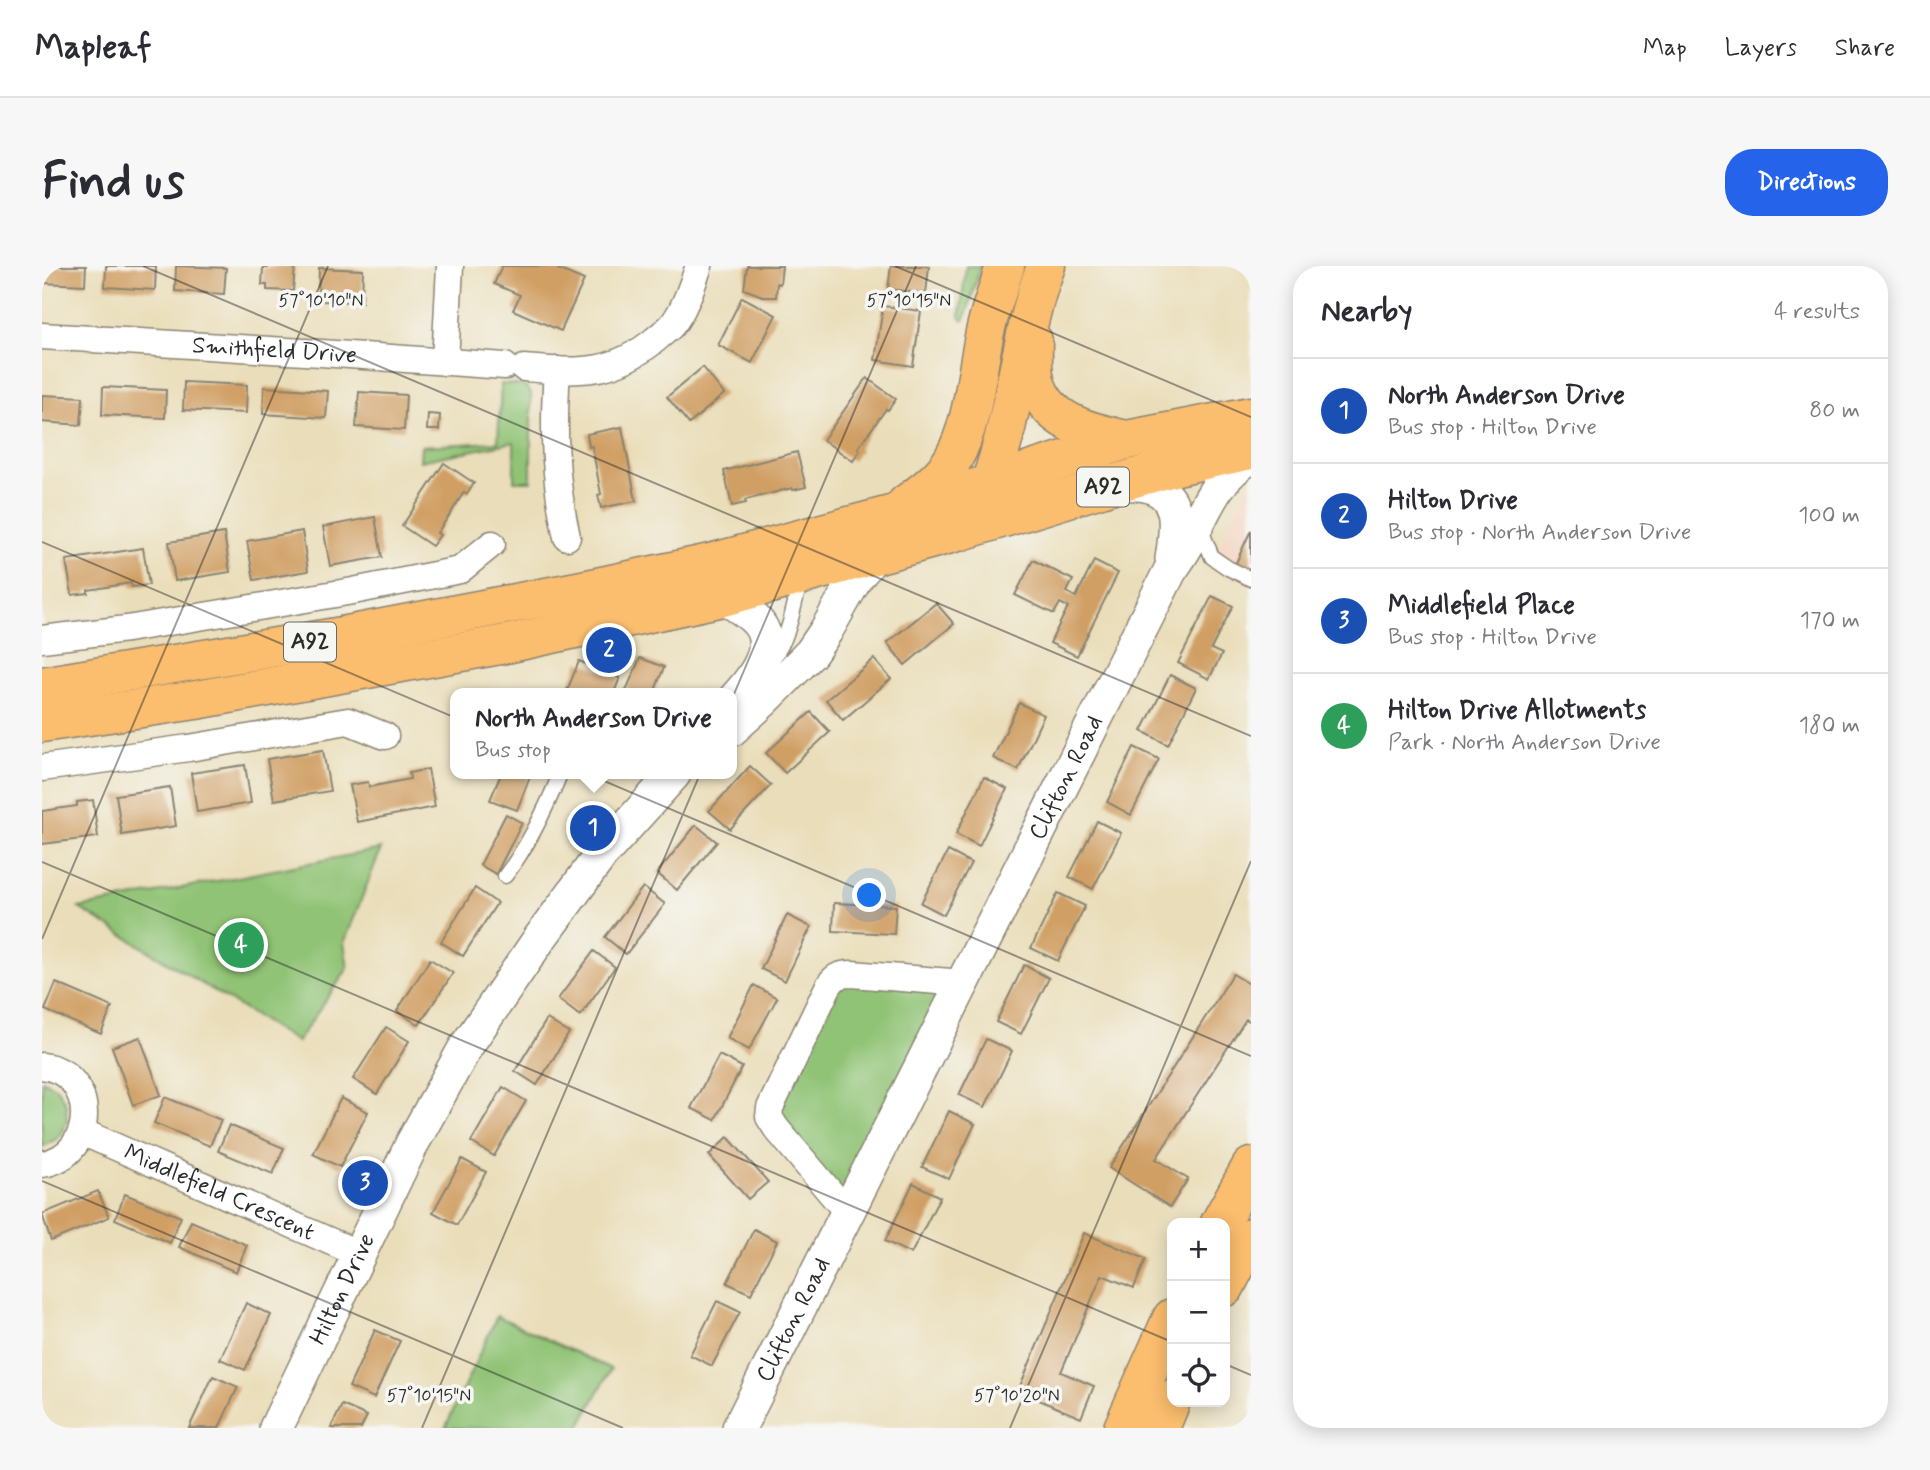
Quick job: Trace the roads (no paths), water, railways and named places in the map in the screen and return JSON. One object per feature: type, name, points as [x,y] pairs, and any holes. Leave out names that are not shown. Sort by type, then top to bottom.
[{"type":"main road","points":[[890,515],[939,477],[952,461],[959,446],[966,428],[986,327],[1005,266]]},
{"type":"main road","points":[[958,532],[979,507],[1002,449],[1031,311],[1046,266]]},
{"type":"main road","points":[[1031,311],[1035,378],[1045,400],[1057,415],[1070,424],[1127,440]]},
{"type":"main road","name":"A92","points":[[42,723],[196,700],[497,646],[723,597],[890,515],[1127,440],[1251,416]]},
{"type":"main road","name":"A92","points":[[42,686],[342,636],[588,589],[725,559],[821,551],[873,557],[1177,466],[1251,450]]},
{"type":"main road","points":[[1223,1218],[1251,1167]]},
{"type":"main road","points":[[1228,1281],[1251,1237]]},
{"type":"main road","points":[[1139,1420],[1167,1333]]},
{"type":"main road","points":[[1139,1420],[1167,1402]]},
{"type":"street","points":[[444,362],[450,266]]},
{"type":"street","name":"Smithfield Drive","points":[[42,336],[583,371],[626,360],[672,324],[688,296],[699,266]]},
{"type":"street","points":[[557,370],[554,450],[559,502],[567,537]]},
{"type":"street","name":"Clifton Road","points":[[738,1428],[1170,571],[1188,543],[1210,498],[1226,476],[1251,457]]},
{"type":"street","name":"Clifton Road","points":[[1117,483],[1146,485],[1162,494],[1173,506],[1175,538],[1170,571]]},
{"type":"street","points":[[42,639],[140,626],[353,591],[460,570],[492,544]]},
{"type":"street","points":[[737,725],[811,653],[856,578],[873,557]]},
{"type":"street","points":[[723,597],[763,630],[765,648],[753,679],[737,697]]},
{"type":"street","points":[[42,768],[189,748],[348,721],[385,736]]},
{"type":"street","name":"Hilton Drive","points":[[276,1428],[413,1142],[465,1048],[540,937],[601,855],[664,779]]},
{"type":"street","points":[[847,1212],[769,1117],[770,1108],[832,979],[840,974],[852,974],[963,983]]},
{"type":"street","points":[[42,1066],[62,1072],[74,1084],[82,1099],[85,1115],[82,1132],[75,1146],[63,1157],[42,1164]]},
{"type":"street","name":"Middlefield Crescent","points":[[82,1132],[359,1254]]},
{"type":"lane","points":[[1198,522],[1212,557],[1251,579]]},
{"type":"lane","points":[[753,679],[778,652],[821,551]]},
{"type":"lane","points":[[505,876],[516,862],[549,803],[558,779]]},
{"type":"place","name":"Hilton Drive","points":[[609,650]]},
{"type":"place","name":"North Anderson Drive","points":[[593,828]]},
{"type":"place","name":"Hilton Drive Allotments","points":[[241,945]]},
{"type":"place","name":"Middlefield Place","points":[[365,1183]]}]
